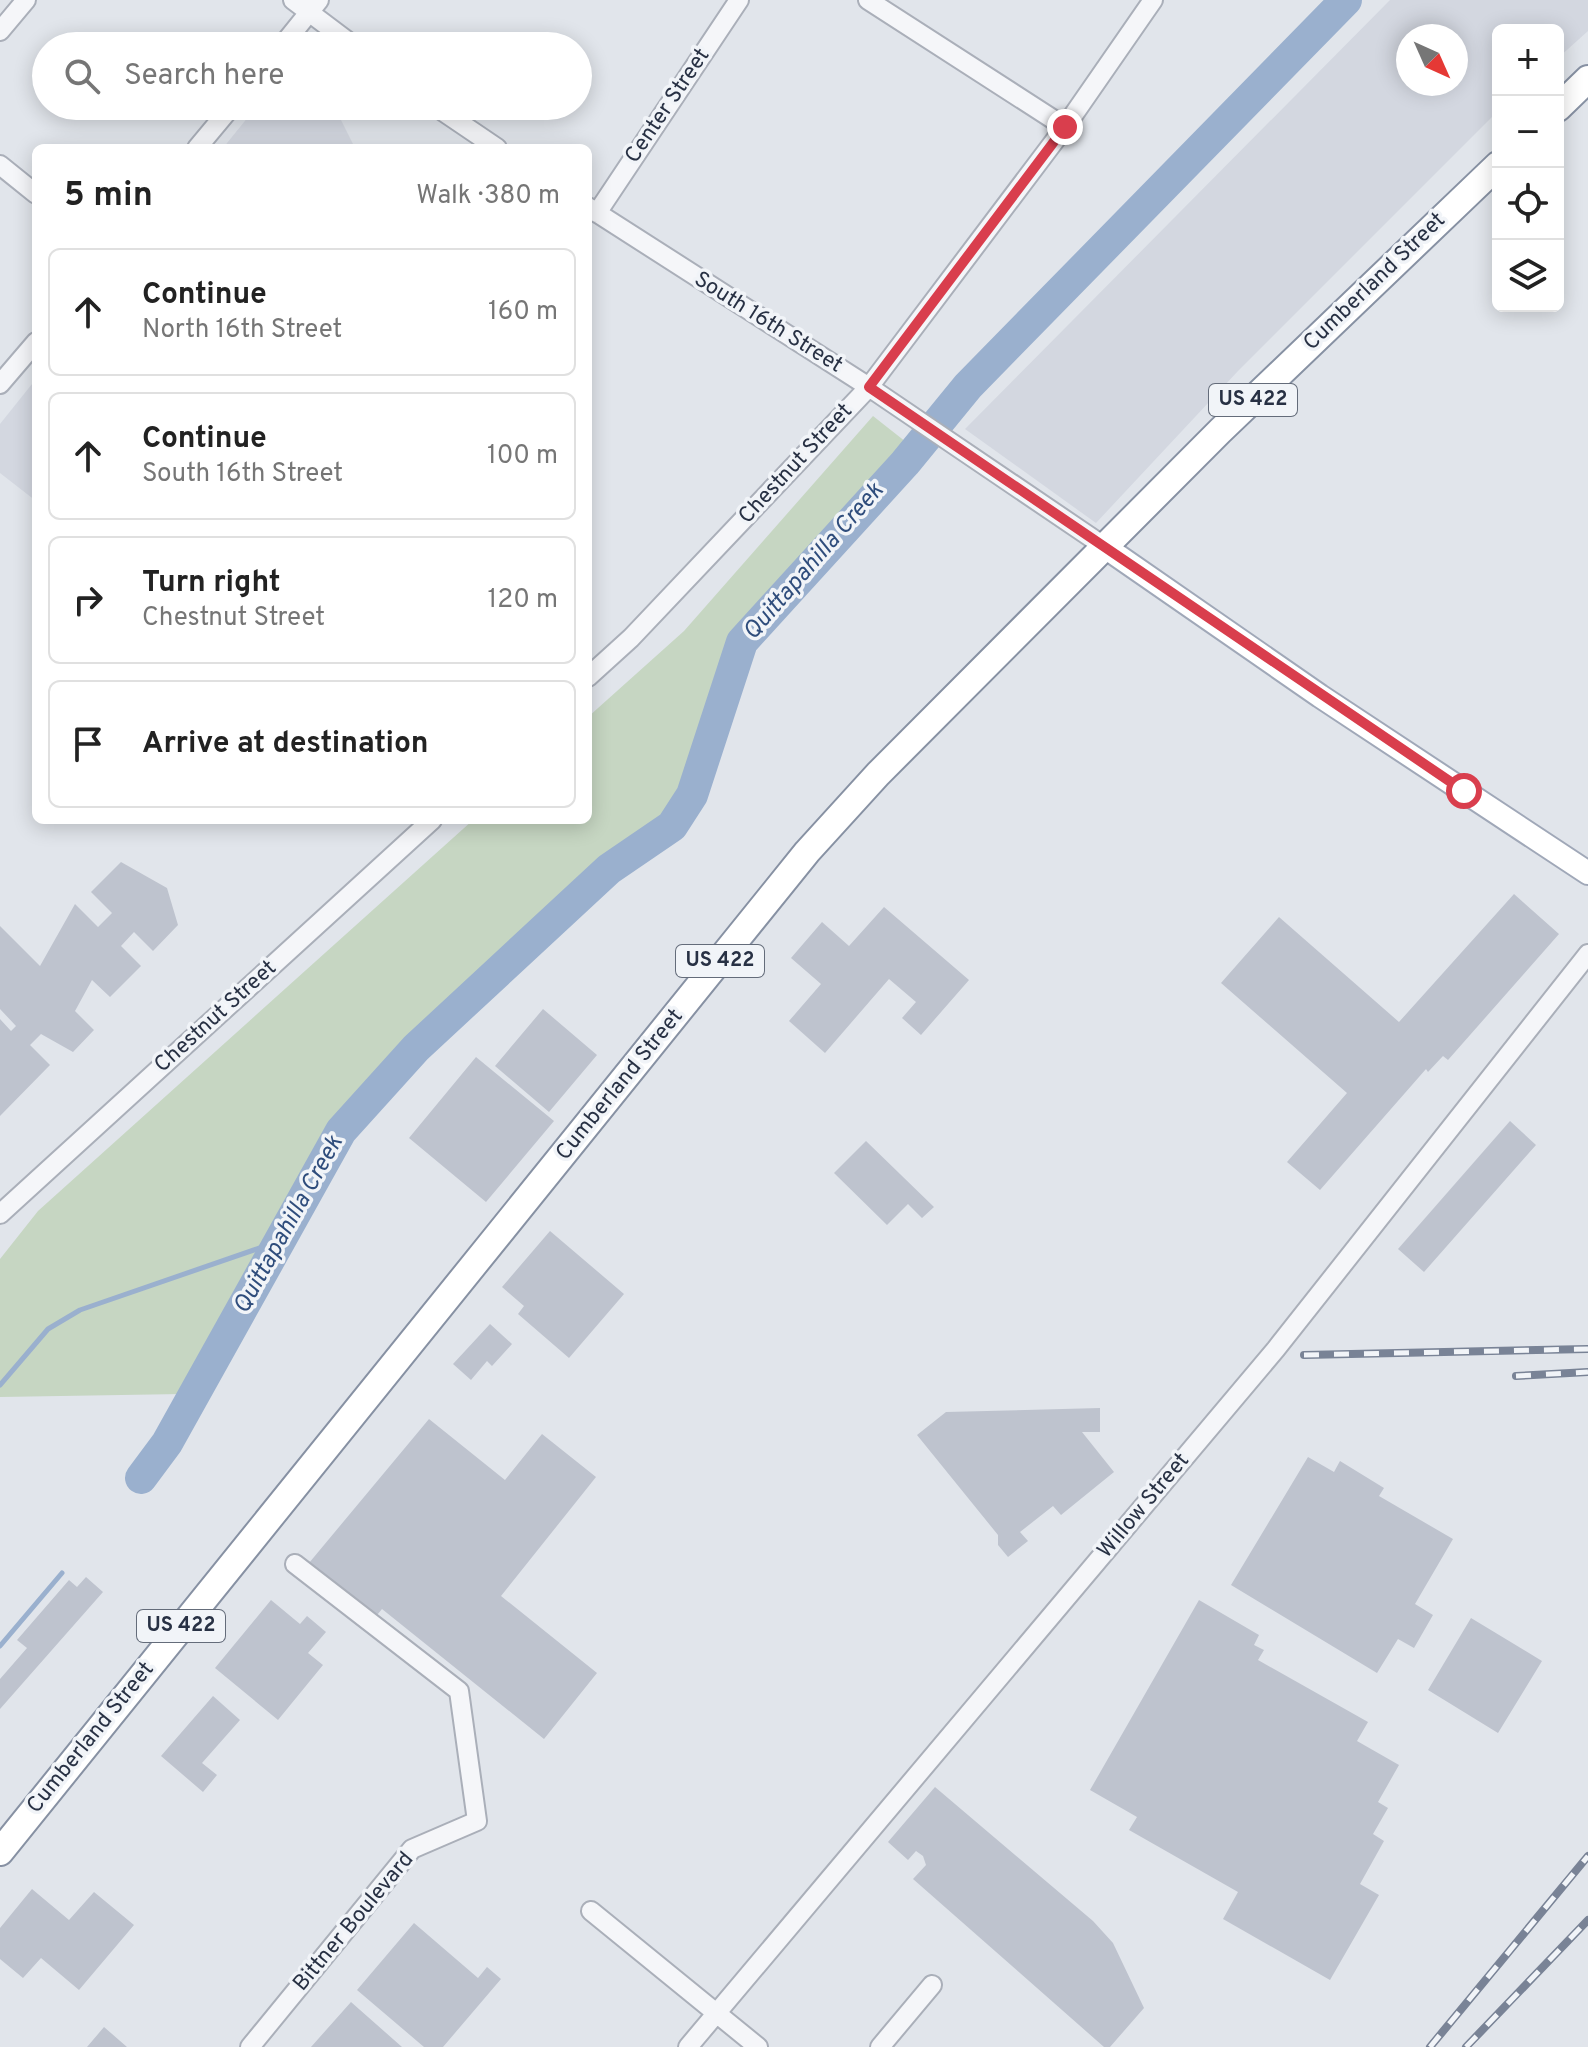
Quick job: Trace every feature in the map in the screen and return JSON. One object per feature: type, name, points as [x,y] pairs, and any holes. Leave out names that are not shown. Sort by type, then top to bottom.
[{"type":"highway","points":[[1564,102],[1588,79]]},
{"type":"highway","name":"Cumberland Street","points":[[0,1852],[807,852],[878,774],[1220,431],[1495,168]]},
{"type":"main road","points":[[1105,547],[1320,696],[1588,873]]},
{"type":"street","points":[[0,31],[26,0]]},
{"type":"street","points":[[293,0],[314,7],[340,32]]},
{"type":"street","name":"Center Street","points":[[592,210],[739,0]]},
{"type":"street","points":[[868,0],[1065,127]]},
{"type":"street","name":"Chestnut Street","points":[[592,673],[631,638],[869,387],[1065,127],[1153,0]]},
{"type":"street","points":[[293,32],[314,7]]},
{"type":"street","points":[[200,144],[220,120]]},
{"type":"street","points":[[456,120],[491,144]]},
{"type":"street","points":[[0,165],[32,191]]},
{"type":"street","name":"South 16th Street","points":[[592,210],[869,387],[1105,547]]},
{"type":"street","points":[[0,384],[32,347]]},
{"type":"street","name":"Chestnut Street","points":[[0,1214],[428,824]]},
{"type":"street","name":"Willow Street","points":[[688,2047],[1276,1349],[1588,954]]},
{"type":"street","name":"Bittner Boulevard","points":[[250,2047],[412,1849],[477,1821],[459,1691],[295,1564]]},
{"type":"street","points":[[591,1911],[758,2047]]},
{"type":"street","points":[[880,2047],[932,1985]]},
{"type":"shaded area","points":[[1390,0],[1588,0],[1588,31],[1564,53],[1564,24],[1492,24],[1492,117],[1238,371],[1096,523],[965,429]]},
{"type":"shaded area","points":[[246,120],[341,120],[353,144],[226,144]]},
{"type":"shaded area","points":[[32,384],[32,498],[0,473],[0,424]]},
{"type":"green space","points":[[873,416],[906,442],[732,637],[680,798],[669,815],[600,862],[402,1047],[334,1125],[182,1394],[0,1397],[0,1259],[38,1211],[469,824],[592,824],[592,713],[684,631]]},
{"type":"building","points":[[121,862],[167,888],[178,925],[153,951],[134,932],[121,946],[141,966],[110,997],[92,980],[75,1011],[94,1030],[73,1052],[41,1034],[30,1045],[50,1065],[0,1116],[0,1019],[11,1031],[16,1026],[0,1009],[0,926],[40,966],[75,904],[98,927],[112,913],[91,892]]},
{"type":"building","points":[[1514,894],[1559,934],[1448,1060],[1443,1056],[1428,1072],[1426,1069],[1320,1190],[1287,1162],[1347,1093],[1221,983],[1279,917],[1399,1022]]},
{"type":"building","points":[[884,907],[969,980],[921,1035],[902,1018],[916,1002],[889,979],[825,1053],[789,1021],[821,984],[791,958],[822,922],[849,946]]},
{"type":"building","points":[[543,1009],[597,1055],[549,1112],[495,1066]]},
{"type":"building","points":[[476,1057],[554,1121],[486,1202],[409,1138]]},
{"type":"building","points":[[1510,1121],[1536,1145],[1424,1272],[1398,1249]]},
{"type":"building","points":[[866,1141],[934,1207],[922,1218],[908,1204],[887,1225],[834,1173]]},
{"type":"building","points":[[550,1231],[624,1294],[569,1358],[518,1314],[524,1306],[502,1287]]},
{"type":"building","points":[[490,1324],[512,1344],[492,1366],[487,1361],[471,1380],[453,1364]]},
{"type":"building","points":[[1100,1408],[1100,1432],[1082,1432],[1114,1472],[1061,1515],[1053,1506],[1020,1532],[1028,1541],[1008,1557],[998,1545],[998,1535],[917,1435],[946,1412]]},
{"type":"building","points":[[429,1419],[505,1480],[542,1434],[596,1477],[501,1596],[597,1673],[544,1739],[382,1609],[364,1631],[322,1597],[334,1583],[309,1563]]},
{"type":"building","points":[[1308,1457],[1334,1472],[1340,1461],[1384,1488],[1379,1496],[1453,1539],[1415,1604],[1433,1615],[1414,1648],[1398,1639],[1377,1673],[1231,1585]]},
{"type":"building","points":[[86,1577],[103,1592],[0,1709],[0,1679],[27,1648],[17,1640],[69,1580],[77,1587]]},
{"type":"building","points":[[271,1600],[300,1624],[307,1616],[326,1632],[308,1653],[323,1665],[278,1720],[215,1668]]},
{"type":"building","points":[[1199,1600],[1259,1635],[1254,1645],[1264,1650],[1258,1660],[1368,1722],[1357,1741],[1399,1765],[1378,1802],[1388,1808],[1373,1834],[1384,1841],[1360,1884],[1379,1895],[1330,1980],[1223,1919],[1238,1892],[1129,1830],[1137,1817],[1090,1790]]},
{"type":"building","points":[[1471,1618],[1542,1661],[1498,1733],[1428,1690]]},
{"type":"building","points":[[213,1696],[240,1720],[202,1763],[217,1775],[203,1792],[161,1756]]},
{"type":"building","points":[[935,1787],[1093,1921],[1113,1943],[1144,2008],[1110,2047],[1104,2047],[913,1879],[926,1865],[923,1856],[916,1851],[908,1860],[888,1842]]},
{"type":"building","points":[[32,1889],[69,1920],[94,1892],[134,1925],[79,1990],[41,1958],[23,1978],[0,1959],[0,1928]]},
{"type":"building","points":[[414,1923],[478,1978],[487,1967],[501,1979],[443,2047],[424,2047],[357,1990]]},
{"type":"building","points":[[351,2002],[402,2047],[311,2047]]},
{"type":"building","points":[[104,2027],[127,2047],[87,2047]]},
{"type":"waterway","name":"Quittapahilla Creek","points":[[141,1478],[167,1443],[341,1131],[416,1048],[609,869],[672,826],[692,795],[742,642],[905,463],[968,386],[1346,0]]},
{"type":"waterway","points":[[0,1385],[48,1329],[80,1310],[277,1242]]},
{"type":"waterway","name":"Quittapahilla Creek","points":[[0,1646],[62,1573]]},
{"type":"railway","points":[[1304,1355],[1588,1349]]},
{"type":"railway","points":[[1516,1376],[1588,1372]]},
{"type":"railway","points":[[1430,2047],[1588,1856]]},
{"type":"railway","points":[[1466,2047],[1588,1920]]},
{"type":"route","points":[[1065,127],[869,387],[1464,791]]}]
